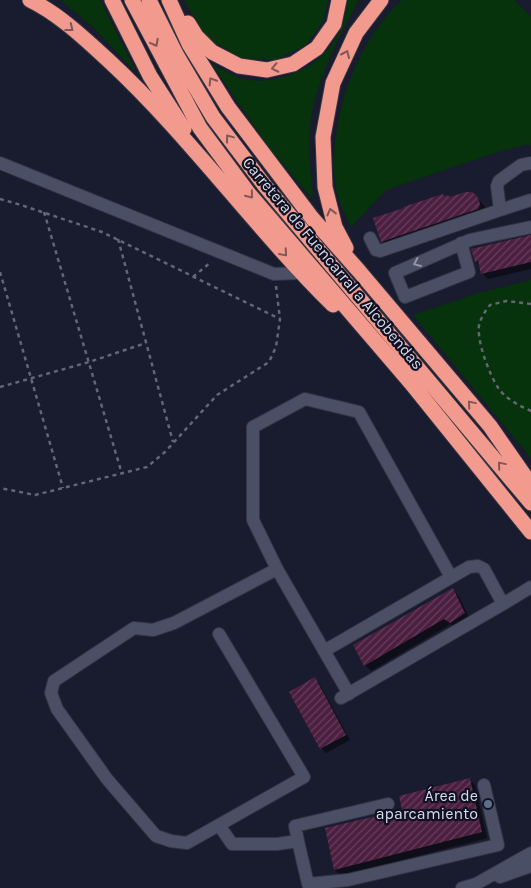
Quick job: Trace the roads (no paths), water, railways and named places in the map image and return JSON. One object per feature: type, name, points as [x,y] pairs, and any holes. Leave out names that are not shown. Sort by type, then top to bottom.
[{"type":"highway","points":[[30,0],[42,6],[88,42],[129,80],[206,163],[300,273],[411,383]]},
{"type":"highway","points":[[112,0],[150,76],[206,163]]},
{"type":"highway","name":"Carretera de Fuencarral a Alcobendas","points":[[132,0],[200,128],[249,194],[411,383],[531,532]]},
{"type":"highway","name":"Carretera de Fuencarral a Alcobendas","points":[[149,0],[176,54],[213,116],[265,186],[531,503]]},
{"type":"highway","points":[[169,0],[189,44],[228,107],[312,218],[490,426],[531,485]]},
{"type":"highway","points":[[174,0],[196,36],[212,52],[239,66],[267,70],[293,64],[318,48],[334,24],[339,0]]},
{"type":"highway","points":[[359,271],[334,226],[325,187],[323,137],[333,83],[356,33],[381,0]]},
{"type":"lane","points":[[0,163],[274,274],[300,273]]},
{"type":"lane","points":[[500,210],[497,186],[499,181],[522,165],[531,163]]},
{"type":"lane","points":[[370,238],[376,250],[380,251],[531,200]]},
{"type":"lane","points":[[461,244],[469,272],[406,297],[395,272],[470,240],[531,227]]},
{"type":"lane","points":[[451,577],[359,412],[305,399],[254,427],[253,520],[277,569],[324,651],[345,696],[531,588]]},
{"type":"lane","points":[[324,651],[470,567],[478,566],[484,569],[503,604]]},
{"type":"lane","points":[[219,634],[304,777],[186,843],[172,841],[156,836],[106,778],[57,709],[51,693],[54,681],[134,628],[153,630],[174,623],[277,569]]},
{"type":"lane","points":[[388,804],[295,826],[308,884],[348,880],[498,844],[484,785]]},
{"type":"lane","points":[[219,825],[232,844],[278,844],[298,841]]},
{"type":"lane","points":[[476,884],[531,853]]},
{"type":"lane","points":[[462,888],[531,866]]},
{"type":"place","name":"Área de aparcamiento","points":[[488,804]]}]
